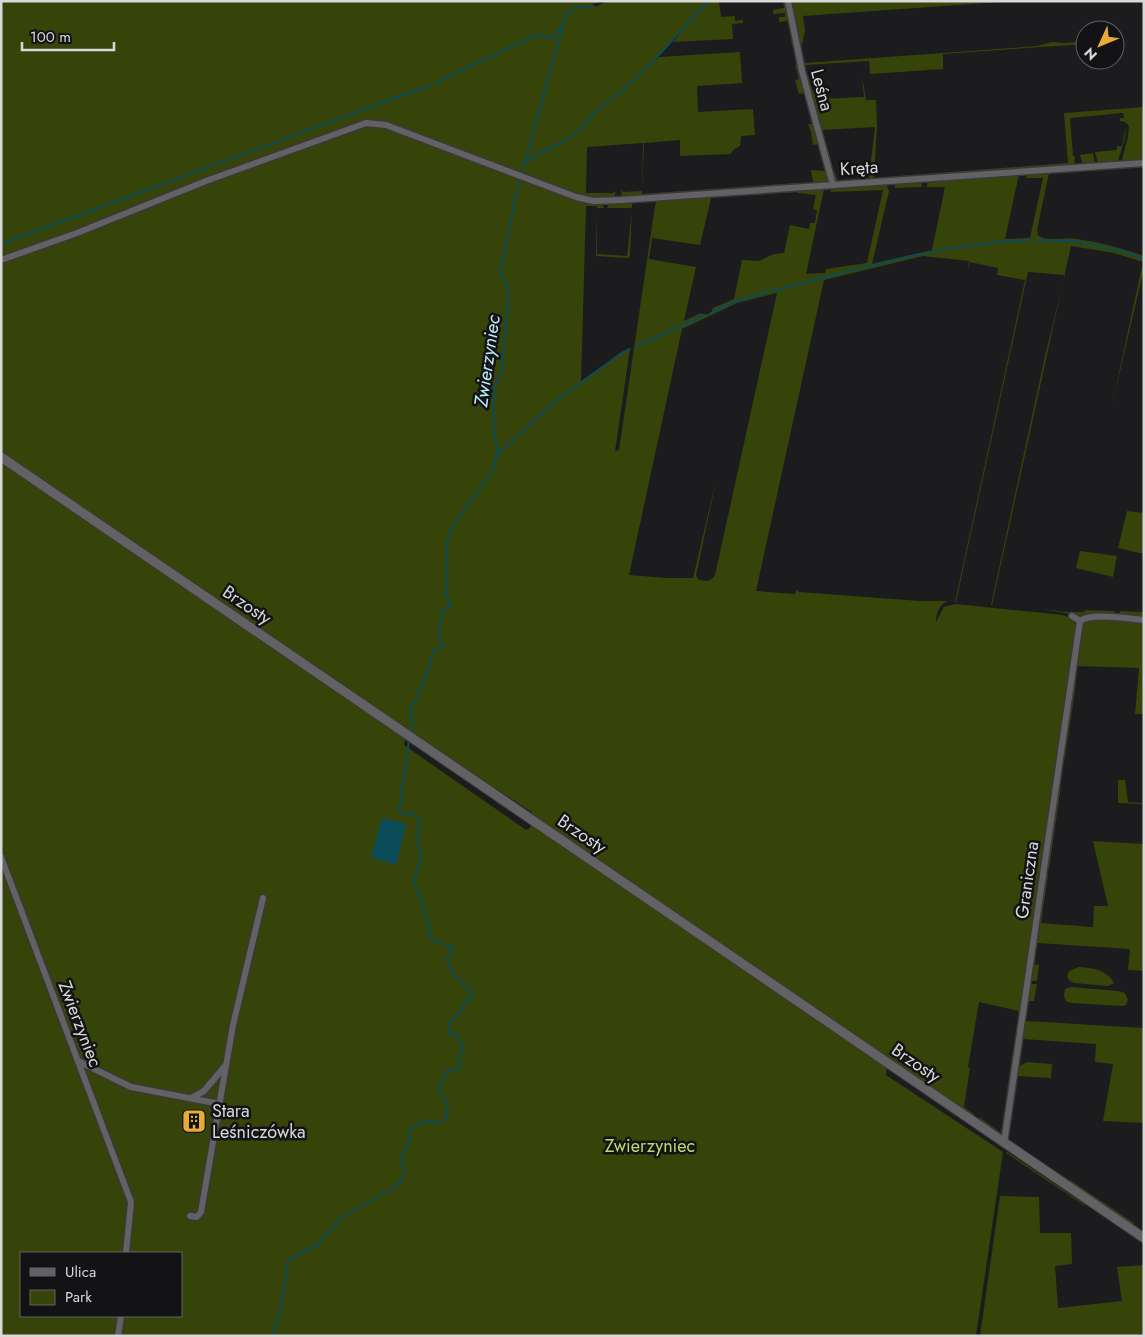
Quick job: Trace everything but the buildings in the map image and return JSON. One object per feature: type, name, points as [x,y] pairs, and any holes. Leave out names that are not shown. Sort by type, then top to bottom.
[{"type":"street","name":"Leśna","points":[[788,1],[802,72],[833,185]]},
{"type":"street","name":"Kręta","points":[[1,260],[77,233],[260,160],[366,122],[386,125],[576,198],[593,201],[1144,163]]},
{"type":"street","name":"Brzosty","points":[[1,457],[1144,1238]]},
{"type":"street","points":[[1072,616],[1080,621],[1096,617],[1144,620]]},
{"type":"street","name":"Graniczna","points":[[1004,1143],[1080,621]]},
{"type":"street","name":"Zwierzyniec","points":[[1,857],[131,1202],[126,1252]]},
{"type":"street","points":[[190,1216],[197,1217],[201,1212],[225,1066],[239,997],[263,898]]},
{"type":"street","points":[[78,1060],[131,1087],[193,1097],[220,1104]]},
{"type":"street","points":[[193,1097],[204,1091],[225,1066]]},
{"type":"street","points":[[118,1336],[121,1317]]},
{"type":"green space","points":[[1,1],[603,1],[591,5],[595,7],[608,1],[707,1],[656,57],[621,91],[659,57],[740,52],[742,83],[697,86],[698,112],[753,109],[755,135],[741,136],[740,146],[734,149],[731,154],[680,156],[680,140],[644,143],[642,194],[813,182],[811,170],[826,171],[829,178],[825,183],[622,198],[621,190],[623,192],[642,191],[643,143],[587,147],[586,193],[613,193],[616,191],[614,198],[583,197],[519,173],[518,179],[577,200],[601,203],[604,208],[597,208],[597,254],[627,256],[632,211],[630,256],[628,258],[596,256],[597,206],[586,206],[581,381],[621,353],[630,349],[615,451],[619,450],[657,200],[722,195],[722,197],[711,198],[700,245],[652,238],[649,259],[696,267],[684,321],[701,313],[705,315],[711,313],[713,308],[734,299],[742,260],[759,261],[774,254],[784,253],[790,225],[809,229],[810,223],[815,223],[817,210],[813,209],[816,195],[797,192],[751,195],[751,193],[824,189],[806,274],[825,273],[826,269],[867,263],[883,190],[831,192],[830,188],[886,184],[889,191],[872,264],[932,250],[945,187],[927,187],[928,180],[1019,174],[1005,239],[1030,238],[1043,178],[1026,178],[1027,173],[1144,165],[1049,173],[1037,230],[1038,235],[1046,239],[1085,240],[1127,250],[1144,256],[1144,268],[1111,410],[1143,262],[1114,253],[1071,246],[1065,275],[1028,272],[956,602],[1025,280],[997,275],[998,268],[970,262],[968,271],[969,261],[923,256],[824,280],[756,591],[795,594],[797,589],[799,592],[920,601],[948,601],[942,604],[936,622],[944,607],[956,604],[1062,615],[1071,618],[1076,626],[1016,1040],[1019,1011],[979,1002],[968,1067],[970,1068],[964,1107],[975,1115],[973,1117],[887,1059],[886,1075],[1003,1152],[976,1336],[1,1336]],"holes":[[[777,293],[715,575],[712,579],[706,581],[699,580],[696,576],[717,476],[693,578],[629,575],[682,329],[737,303]],[[407,731],[532,812],[530,828],[526,830],[404,745]]]},
{"type":"green space","points":[[710,1],[719,1],[721,17],[735,16],[735,21],[743,20],[743,23],[732,24],[733,39],[673,42],[699,11]]},
{"type":"green space","points":[[783,1],[786,1],[789,21],[779,22],[779,17],[785,17],[785,13],[773,14],[773,10],[784,8]]},
{"type":"green space","points":[[790,1],[1014,1],[803,16],[805,31],[801,49],[805,63],[1037,46],[1052,42],[1075,42],[1075,45],[943,54],[943,69],[870,74],[869,61],[806,65],[806,69],[803,69]]},
{"type":"green space","points":[[795,65],[798,66],[805,93],[799,94],[795,80],[799,79]]},
{"type":"green space","points":[[808,75],[812,90],[816,92],[818,99],[864,97],[862,75],[866,100],[876,100],[877,126],[874,178],[1068,163],[1064,113],[1144,107],[1144,161],[1123,162],[1129,126],[1125,122],[1120,121],[1120,118],[1124,118],[1123,113],[1070,118],[1073,156],[1075,156],[1074,166],[837,182],[834,179],[834,171],[838,181],[869,178],[875,127],[822,130],[832,164],[805,77]]},
{"type":"green space","points":[[808,124],[814,124],[818,144],[813,145]]},
{"type":"green space","points":[[1126,126],[1125,138],[1118,161],[1098,163],[1095,152],[1117,150],[1117,146],[1122,146]]},
{"type":"green space","points":[[1093,153],[1095,163],[1083,164],[1080,155]]},
{"type":"green space","points":[[921,181],[922,187],[895,188],[895,183]]},
{"type":"green space","points":[[651,202],[632,203],[632,208],[607,208],[610,203]]},
{"type":"green space","points":[[1061,289],[991,605],[1045,356]]},
{"type":"green space","points":[[1127,511],[1144,513],[1144,554],[1118,548]]},
{"type":"green space","points":[[1080,551],[1117,556],[1113,577],[1076,568]]},
{"type":"green space","points":[[1042,609],[1066,612],[1084,612],[1085,610],[1115,611],[1112,615],[1076,615]]},
{"type":"green space","points":[[1120,611],[1144,612],[1144,617],[1120,615]]},
{"type":"green space","points":[[1093,619],[1144,622],[1144,714],[1135,714],[1139,668],[1075,666],[1082,626]]},
{"type":"green space","points":[[1076,683],[1065,757],[1063,756],[1073,684]]},
{"type":"green space","points":[[1118,780],[1125,780],[1128,802],[1144,804],[1118,803]]},
{"type":"green space","points":[[1058,786],[1061,786],[1049,869],[1046,869]]},
{"type":"green space","points":[[1093,841],[1144,844],[1144,971],[1128,970],[1130,949],[1038,943],[1034,954],[1045,875],[1048,875],[1041,923],[1093,927],[1094,906],[1108,906]]},
{"type":"green space","points":[[1034,962],[1034,964],[1039,965],[1037,981],[1030,981]]},
{"type":"green space","points":[[1079,967],[1104,972],[1114,983],[1108,986],[1074,983],[1067,976],[1069,971]]},
{"type":"green space","points":[[1030,984],[1037,984],[1034,1001],[1028,1001],[1026,1021],[1144,1028],[1144,1123],[1103,1121],[1113,1064],[1095,1062],[1096,1044],[1023,1039],[1022,1046]]},
{"type":"green space","points":[[1071,987],[1118,991],[1125,993],[1128,1000],[1126,1005],[1122,1006],[1067,1002],[1064,997],[1065,989]]},
{"type":"green space","points":[[1014,1045],[1003,1133],[998,1135],[978,1120],[979,1117],[1001,1133]]},
{"type":"green space","points":[[1027,1062],[1052,1064],[1051,1078],[1017,1076],[1012,1116],[1018,1067]]},
{"type":"green space","points":[[1006,1153],[1085,1205],[1085,1206]]},
{"type":"green space","points":[[1070,1180],[1134,1223],[1132,1225],[1070,1182]]},
{"type":"green space","points":[[1000,1196],[1039,1197],[1040,1233],[1071,1233],[1072,1264],[1055,1266],[1058,1308],[1122,1301],[1117,1267],[1144,1265],[1144,1334],[1127,1336],[980,1336]]},
{"type":"water","points":[[382,818],[406,824],[396,865],[371,857]]},
{"type":"waterway","points":[[526,162],[580,130],[596,111],[622,91],[657,57],[708,1]]},
{"type":"waterway","name":"Zwierzyniec","points":[[522,173],[566,14],[576,8],[594,6]]},
{"type":"waterway","points":[[435,83],[536,35],[551,38],[560,28]]},
{"type":"waterway","points":[[1,244],[430,85]]},
{"type":"waterway","name":"Zwierzyniec","points":[[412,733],[411,705],[415,703],[433,651],[443,647],[439,635],[442,610],[450,606],[446,596],[448,538],[454,524],[493,470],[497,451],[493,421],[494,387],[502,371],[509,289],[500,272],[520,178]]},
{"type":"waterway","points":[[772,291],[867,266],[930,252],[995,242],[1028,240]]},
{"type":"waterway","points":[[1035,240],[1073,241],[1127,252],[1144,259]]},
{"type":"waterway","points":[[711,313],[733,302],[768,292]]},
{"type":"waterway","points":[[637,346],[705,315]]},
{"type":"waterway","points":[[497,455],[553,403],[620,354],[630,349]]},
{"type":"waterway","name":"Zwierzyniec","points":[[273,1336],[281,1306],[288,1261],[292,1257],[316,1246],[342,1217],[392,1189],[402,1180],[405,1169],[400,1159],[409,1142],[410,1129],[424,1121],[439,1123],[446,1119],[448,1104],[440,1093],[439,1087],[447,1071],[456,1070],[460,1066],[459,1056],[463,1048],[457,1035],[450,1034],[448,1025],[462,1011],[467,1000],[472,998],[467,987],[454,975],[447,959],[454,948],[432,939],[428,932],[428,921],[424,913],[423,903],[414,883],[421,856],[418,842],[420,820],[412,814],[402,814],[399,812],[409,740]]},
{"type":"place","name":"Stara Leśniczówka","points":[[194,1121]]}]
